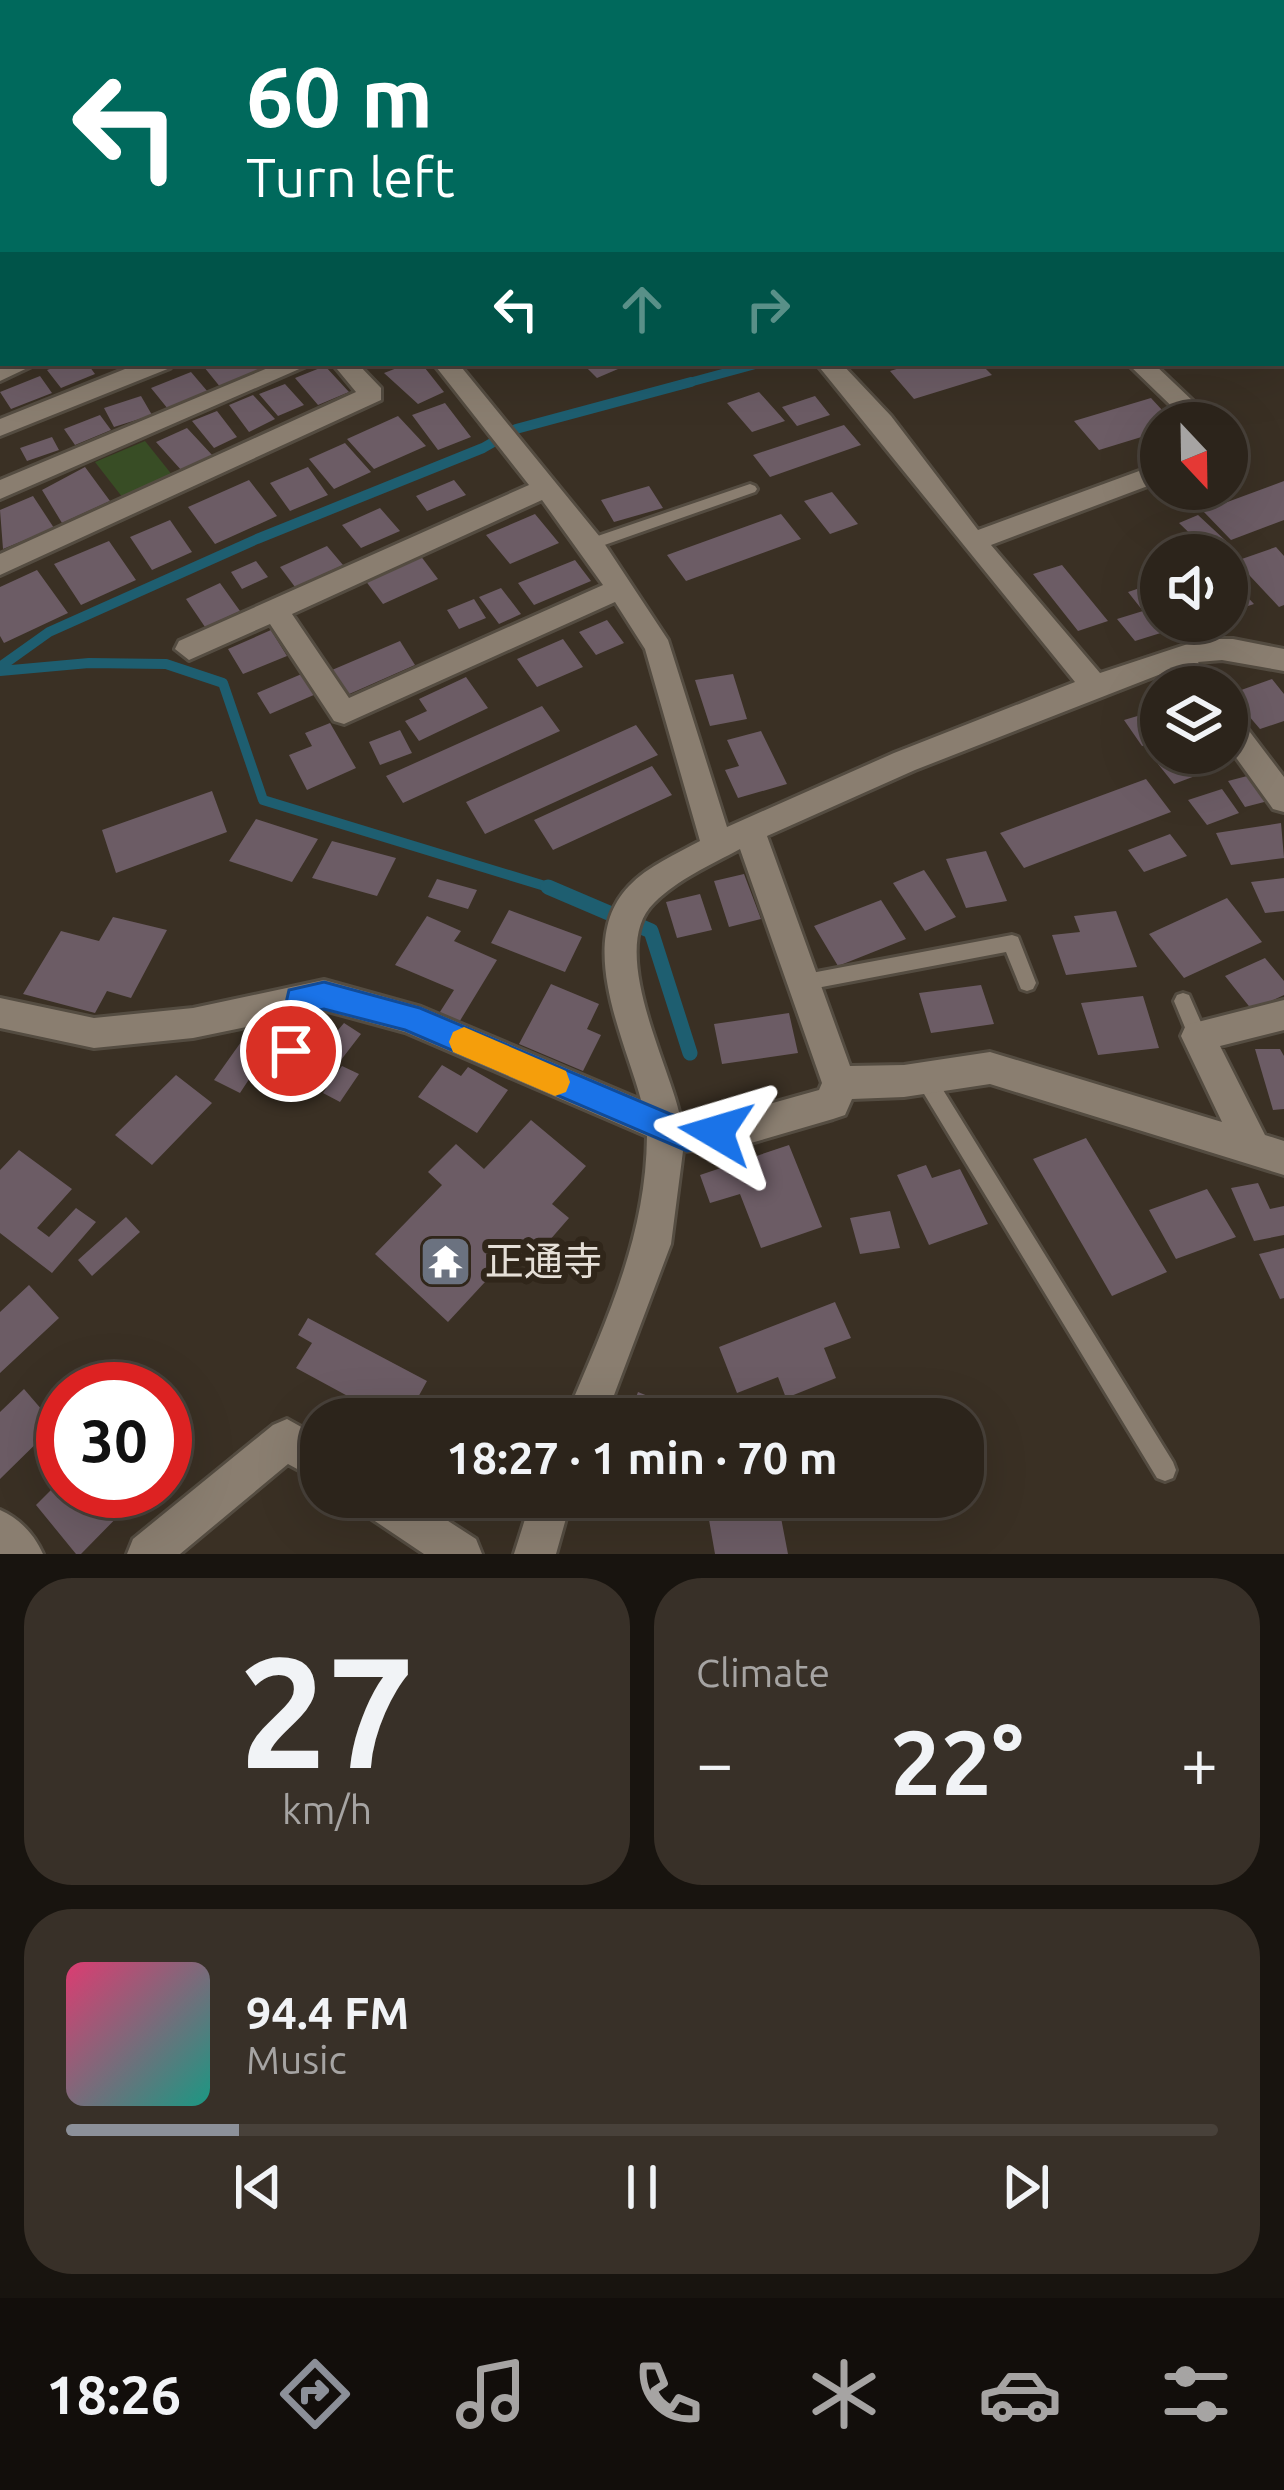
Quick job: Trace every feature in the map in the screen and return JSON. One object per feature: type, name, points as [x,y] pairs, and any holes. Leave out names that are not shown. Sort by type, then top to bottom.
[{"type":"street","points":[[0,428],[155,366]]},
{"type":"street","points":[[0,490],[294,366]]},
{"type":"street","points":[[0,565],[372,394],[347,366]]},
{"type":"street","points":[[447,366],[591,544],[658,647],[716,843]]},
{"type":"street","points":[[831,366],[882,422],[972,542],[1095,686]]},
{"type":"street","points":[[1142,366],[1181,402]]},
{"type":"street","points":[[972,542],[1140,480]]},
{"type":"street","points":[[189,649],[546,488]]},
{"type":"street","points":[[275,610],[344,713],[621,588]]},
{"type":"street","points":[[594,1398],[648,1266],[665,1205],[665,1128],[622,976],[621,946],[639,895],[716,843],[1095,686],[1208,649],[1284,660]]},
{"type":"street","points":[[1179,658],[1185,666]]},
{"type":"street","points":[[1248,751],[1284,800]]},
{"type":"street","points":[[0,1012],[94,1033],[193,1023],[324,995],[409,1018],[687,1136],[744,1128],[833,1103],[839,1083],[748,829]]},
{"type":"street","points":[[291,1051],[300,1000]]},
{"type":"street","points":[[1268,1152],[1198,1036],[1284,1016]]},
{"type":"street","points":[[839,1083],[989,1068],[1268,1152]]},
{"type":"street","points":[[148,1554],[286,1439],[300,1448]]},
{"type":"street","points":[[406,1518],[461,1554]]},
{"type":"street","points":[[535,1554],[546,1518]]},
{"type":"street","points":[[0,1531],[22,1554]]},
{"type":"lane","points":[[591,544],[750,489]]},
{"type":"lane","points":[[806,982],[1012,943],[1027,983]]},
{"type":"lane","points":[[1183,1001],[1198,1036]]},
{"type":"lane","points":[[925,1078],[1166,1470]]},
{"type":"green space","points":[[145,441],[173,476],[123,498],[95,462]]},
{"type":"building","points":[[89,366],[95,374],[61,388],[47,370]]},
{"type":"building","points":[[256,366],[261,372],[221,388],[204,367]]},
{"type":"building","points":[[325,366],[349,392],[318,405],[295,378]]},
{"type":"building","points":[[402,366],[423,366],[444,392],[418,404],[384,373]]},
{"type":"building","points":[[585,366],[625,366],[597,378]]},
{"type":"building","points":[[906,366],[983,366],[992,375],[914,399],[890,371]]},
{"type":"building","points":[[191,372],[208,392],[168,409],[151,388]]},
{"type":"building","points":[[40,376],[52,393],[11,409],[0,392]]},
{"type":"building","points":[[285,384],[304,405],[278,416],[259,394]]},
{"type":"building","points":[[759,392],[785,421],[752,432],[727,403]]},
{"type":"building","points":[[253,395],[275,419],[249,432],[229,405]]},
{"type":"building","points":[[141,396],[152,415],[114,427],[104,408]]},
{"type":"building","points":[[815,396],[830,415],[797,426],[782,407]]},
{"type":"building","points":[[1151,398],[1155,402],[1140,402],[1140,437],[1099,450],[1074,421]]},
{"type":"building","points":[[445,403],[471,437],[438,450],[412,415]]},
{"type":"building","points":[[217,411],[237,437],[214,448],[192,421]]},
{"type":"building","points":[[100,415],[111,430],[75,445],[64,429]]},
{"type":"building","points":[[398,416],[426,446],[374,469],[347,439]]},
{"type":"building","points":[[844,425],[861,445],[770,477],[753,455]]},
{"type":"building","points":[[187,428],[213,456],[182,471],[156,442]]},
{"type":"building","points":[[52,437],[59,450],[27,461],[20,448]]},
{"type":"building","points":[[345,443],[371,472],[334,489],[309,459]]},
{"type":"building","points":[[85,467],[110,501],[62,523],[42,490]]},
{"type":"building","points":[[308,467],[328,495],[290,511],[270,483]]},
{"type":"building","points":[[249,480],[277,516],[215,544],[188,507]]},
{"type":"building","points":[[454,480],[466,495],[427,511],[416,496]]},
{"type":"building","points":[[1284,481],[1284,520],[1247,534],[1225,534],[1203,511],[1248,510],[1248,494]]},
{"type":"building","points":[[649,486],[663,508],[614,522],[601,500]]},
{"type":"building","points":[[832,492],[858,524],[830,534],[804,501]]},
{"type":"building","points":[[33,496],[54,528],[3,549],[0,510]]},
{"type":"building","points":[[380,508],[400,531],[361,548],[342,525]]},
{"type":"building","points":[[535,514],[559,543],[510,564],[486,535]]},
{"type":"building","points":[[781,514],[801,539],[686,581],[667,555]]},
{"type":"building","points":[[1198,515],[1218,534],[1190,534],[1179,523]]},
{"type":"building","points":[[170,520],[192,552],[152,570],[130,537]]},
{"type":"building","points":[[109,541],[136,580],[81,605],[54,564]]},
{"type":"building","points":[[327,546],[343,565],[295,587],[280,567]]},
{"type":"building","points":[[1276,547],[1284,556],[1284,605],[1279,607],[1248,574],[1248,557]]},
{"type":"building","points":[[420,555],[438,579],[383,604],[365,580]]},
{"type":"building","points":[[575,560],[591,581],[534,605],[518,583]]},
{"type":"building","points":[[256,561],[268,577],[242,589],[231,572]]},
{"type":"building","points":[[1062,565],[1108,621],[1078,631],[1033,574]]},
{"type":"building","points":[[37,570],[68,613],[4,643],[0,587]]},
{"type":"building","points":[[220,583],[240,611],[205,627],[186,599]]},
{"type":"building","points":[[501,588],[521,614],[499,624],[479,597]]},
{"type":"building","points":[[1140,588],[1140,607],[1128,592]]},
{"type":"building","points":[[474,599],[486,618],[459,629],[447,610]]},
{"type":"building","points":[[1140,612],[1140,639],[1135,641],[1117,619]]},
{"type":"building","points":[[607,620],[624,643],[596,655],[579,632]]},
{"type":"building","points":[[271,630],[287,656],[243,674],[228,649]]},
{"type":"building","points":[[563,639],[583,667],[537,687],[517,659]]},
{"type":"building","points":[[400,641],[415,665],[347,695],[332,670]]},
{"type":"building","points":[[304,673],[316,694],[270,714],[257,693]]},
{"type":"building","points":[[733,674],[747,719],[710,726],[695,680]]},
{"type":"building","points":[[466,677],[488,708],[419,741],[405,721],[427,711],[419,699]]},
{"type":"building","points":[[1272,679],[1284,694],[1284,721],[1260,729],[1248,715],[1248,688]]},
{"type":"building","points":[[542,706],[560,731],[403,803],[386,776]]},
{"type":"building","points":[[1140,715],[1140,743],[1124,720]]},
{"type":"building","points":[[330,723],[356,768],[307,790],[289,755],[312,746],[305,733]]},
{"type":"building","points":[[636,725],[658,755],[485,834],[466,802]]},
{"type":"building","points":[[400,730],[412,753],[380,765],[369,742]]},
{"type":"building","points":[[761,731],[787,784],[738,798],[725,770],[739,766],[727,740]]},
{"type":"building","points":[[652,766],[672,795],[553,850],[534,820]]},
{"type":"building","points":[[1166,774],[1200,774],[1174,784]]},
{"type":"building","points":[[1251,775],[1268,801],[1245,807],[1228,781]]},
{"type":"building","points":[[1146,779],[1171,812],[1024,868],[1000,833]]},
{"type":"building","points":[[1222,789],[1239,813],[1207,825],[1188,800]]},
{"type":"building","points":[[212,791],[227,832],[116,873],[102,830]]},
{"type":"building","points":[[256,819],[318,839],[292,882],[229,861]]},
{"type":"building","points":[[1281,823],[1284,858],[1231,865],[1216,833]]},
{"type":"building","points":[[1170,834],[1187,856],[1144,872],[1128,850]]},
{"type":"building","points":[[332,841],[396,858],[377,896],[312,878]]},
{"type":"building","points":[[986,851],[1007,901],[966,908],[946,859]]},
{"type":"building","points":[[924,870],[956,917],[925,931],[893,883]]},
{"type":"building","points":[[744,874],[761,919],[729,927],[714,881]]},
{"type":"building","points":[[1284,878],[1284,911],[1265,913],[1251,882]]},
{"type":"building","points":[[437,879],[477,890],[468,909],[428,897]]},
{"type":"building","points":[[700,894],[712,930],[677,938],[666,902]]},
{"type":"building","points":[[1227,898],[1262,942],[1184,978],[1149,934]]},
{"type":"building","points":[[881,900],[906,939],[838,966],[814,926]]},
{"type":"building","points":[[509,910],[582,937],[565,972],[491,943]]},
{"type":"building","points":[[1116,911],[1137,967],[1066,975],[1052,935],[1080,932],[1074,916]]},
{"type":"building","points":[[427,916],[461,931],[454,941],[497,960],[458,1024],[438,1015],[454,990],[395,965]]},
{"type":"building","points":[[113,917],[167,930],[131,998],[107,991],[95,1013],[23,994],[61,931],[99,941]]},
{"type":"building","points":[[1265,958],[1284,981],[1284,995],[1252,1010],[1225,976]]},
{"type":"building","points":[[551,984],[599,1004],[587,1029],[601,1035],[583,1071],[519,1044]]},
{"type":"building","points":[[981,985],[994,1024],[931,1033],[919,993]]},
{"type":"building","points":[[1143,996],[1159,1048],[1098,1055],[1081,1003]]},
{"type":"building","points":[[789,1013],[798,1053],[722,1064],[714,1024]]},
{"type":"building","points":[[344,1023],[361,1034],[341,1060],[322,1049]]},
{"type":"building","points":[[246,1035],[271,1046],[240,1093],[214,1080]]},
{"type":"building","points":[[1255,1049],[1280,1049],[1284,1056],[1284,1109],[1273,1110]]},
{"type":"building","points":[[442,1065],[461,1076],[468,1067],[508,1090],[477,1133],[418,1097]]},
{"type":"building","points":[[342,1066],[359,1074],[340,1102],[323,1093]]},
{"type":"building","points":[[176,1075],[212,1103],[152,1165],[115,1135]]},
{"type":"building","points":[[531,1120],[586,1166],[552,1204],[569,1218],[529,1264],[504,1242],[488,1261],[497,1269],[448,1322],[375,1254],[442,1185],[428,1172],[456,1144],[484,1169]]},
{"type":"building","points":[[1086,1138],[1167,1272],[1112,1296],[1033,1159]]},
{"type":"building","points":[[789,1145],[822,1227],[761,1248],[740,1194],[710,1203],[700,1175]]},
{"type":"building","points":[[19,1150],[72,1189],[37,1228],[49,1237],[76,1208],[96,1222],[52,1273],[0,1233],[0,1170]]},
{"type":"building","points":[[926,1165],[932,1178],[960,1169],[988,1224],[929,1245],[897,1175]]},
{"type":"building","points":[[1258,1183],[1270,1209],[1284,1206],[1284,1235],[1254,1241],[1231,1188]]},
{"type":"building","points":[[1207,1189],[1236,1237],[1176,1259],[1149,1210]]},
{"type":"building","points":[[890,1211],[900,1248],[860,1254],[850,1218]]},
{"type":"building","points":[[126,1217],[140,1232],[92,1276],[78,1260]]},
{"type":"building","points":[[1284,1248],[1284,1298],[1280,1299],[1259,1254]]},
{"type":"building","points":[[29,1285],[59,1318],[0,1373],[0,1312]]},
{"type":"building","points":[[835,1302],[851,1338],[824,1348],[836,1378],[786,1398],[778,1377],[737,1393],[719,1347]]},
{"type":"building","points":[[308,1318],[427,1381],[418,1398],[351,1398],[296,1368],[312,1343],[298,1335]]},
{"type":"building","points":[[24,1389],[36,1403],[36,1444],[0,1479],[0,1412]]},
{"type":"building","points":[[47,1518],[116,1518],[81,1554],[76,1554]]},
{"type":"building","points":[[709,1518],[781,1518],[788,1554],[715,1554]]},
{"type":"waterway","points":[[680,385],[750,366]]},
{"type":"waterway","points":[[0,667],[49,632],[257,539],[483,448],[516,429],[691,382]]},
{"type":"waterway","points":[[0,671],[89,663],[166,664],[223,683],[263,800],[558,890]]},
{"type":"waterway","points":[[548,887],[651,931],[690,1053]]},
{"type":"slow traffic","points":[[464,1042],[555,1082]]},
{"type":"place","name":"正通寺","points":[[446,1261]]},
{"type":"route","points":[[291,1051],[300,1000],[324,995],[409,1018],[687,1136],[716,1132]]}]
